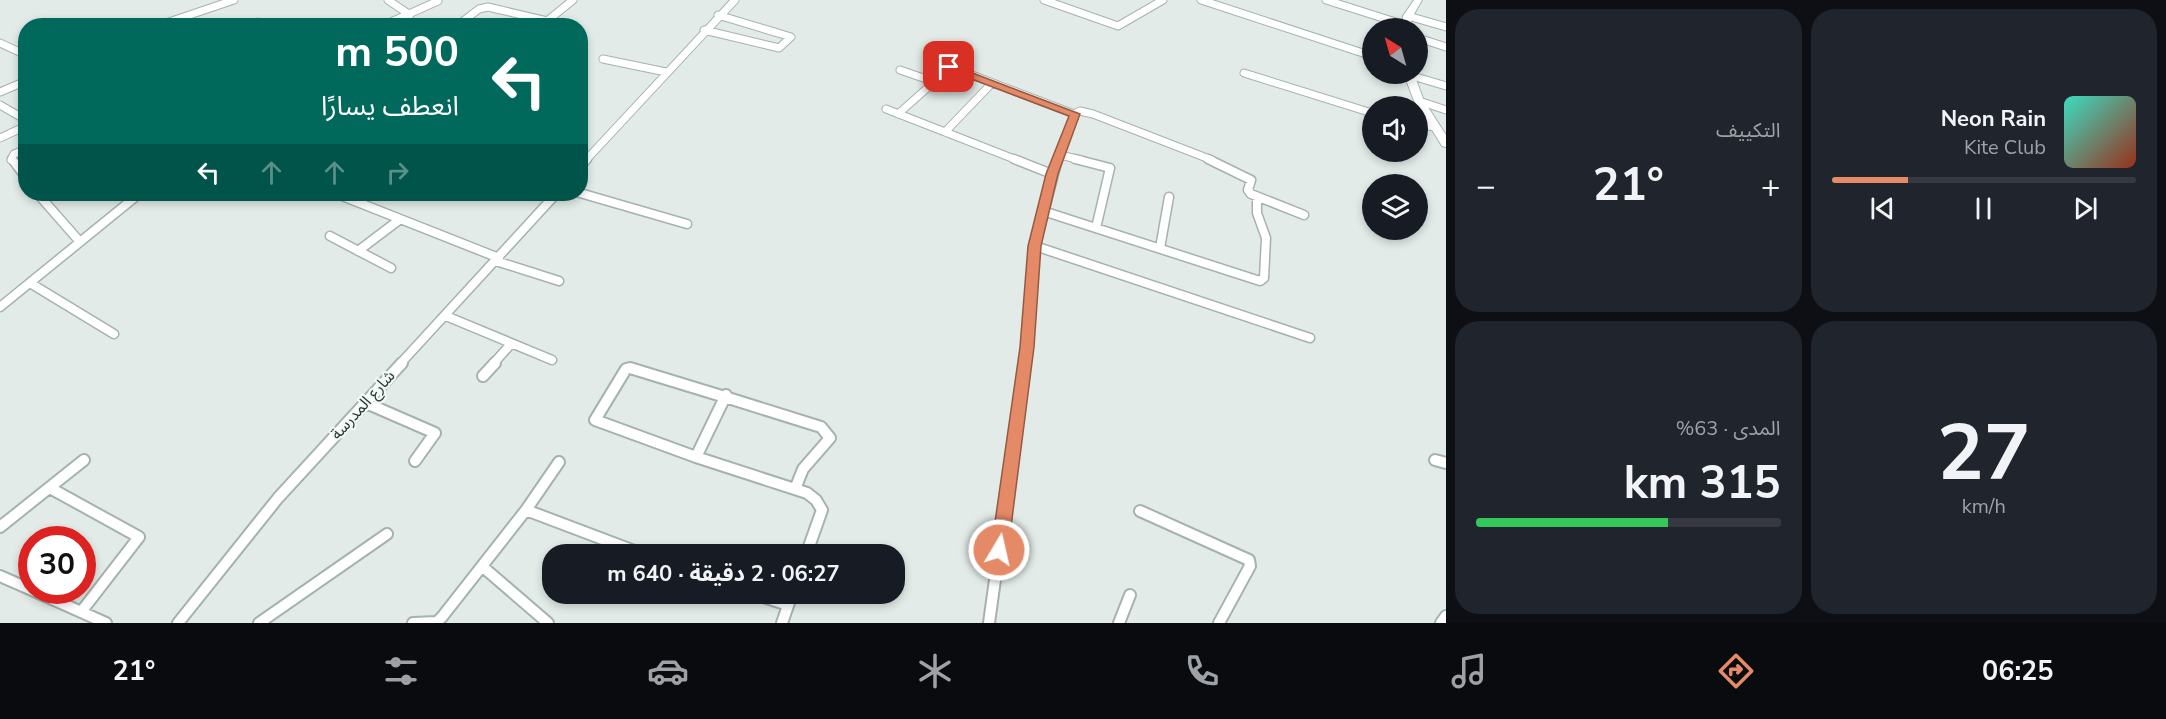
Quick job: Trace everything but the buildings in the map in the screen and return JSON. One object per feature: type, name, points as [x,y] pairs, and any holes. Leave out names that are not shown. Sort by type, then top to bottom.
[{"type":"street","points":[[181,18],[234,0]]},
{"type":"street","points":[[388,0],[410,15]]},
{"type":"street","points":[[551,18],[573,0]]},
{"type":"street","points":[[588,158],[704,30],[735,0]]},
{"type":"street","points":[[1044,0],[1118,26],[1163,0]]},
{"type":"street","points":[[1201,0],[1362,53]]},
{"type":"street","points":[[1326,0],[1389,18]]},
{"type":"street","points":[[1409,18],[1418,0]]},
{"type":"street","points":[[402,18],[438,2]]},
{"type":"street","points":[[467,18],[479,9],[488,7],[534,18]]},
{"type":"street","points":[[704,30],[779,48],[791,38],[787,34],[718,15]]},
{"type":"street","points":[[1428,25],[1446,27]]},
{"type":"street","points":[[1428,41],[1446,46]]},
{"type":"street","points":[[0,43],[18,52]]},
{"type":"street","points":[[603,59],[666,72]]},
{"type":"street","points":[[898,114],[932,81],[951,67],[1074,114]]},
{"type":"street","points":[[900,70],[932,81]]},
{"type":"street","points":[[1244,73],[1362,110]]},
{"type":"street","points":[[1428,80],[1446,86]]},
{"type":"street","points":[[945,132],[992,83]]},
{"type":"street","points":[[0,92],[18,84]]},
{"type":"street","points":[[1428,104],[1446,110]]},
{"type":"street","points":[[0,105],[18,115]]},
{"type":"street","points":[[886,109],[1052,174]]},
{"type":"street","points":[[989,623],[1027,347],[1035,246],[1052,174],[1074,114],[1080,111],[1093,114],[1224,165],[1247,176],[1251,180],[1248,190],[1257,197],[1304,215]]},
{"type":"street","points":[[1428,117],[1446,144]]},
{"type":"street","points":[[1428,126],[1434,127]]},
{"type":"street","points":[[0,138],[18,130]]},
{"type":"street","points":[[18,152],[14,154],[11,160],[18,168]]},
{"type":"street","points":[[1060,155],[1111,169],[1096,228]]},
{"type":"street","points":[[588,195],[687,224]]},
{"type":"street","points":[[1160,248],[1169,197]]},
{"type":"street","points":[[1043,211],[1264,281],[1265,232],[1254,209],[1257,197]]},
{"type":"street","points":[[44,201],[80,242]]},
{"type":"street","points":[[0,307],[130,201]]},
{"type":"street","points":[[354,201],[559,281]]},
{"type":"street","name":"شارع المدرسة","points":[[178,623],[278,498],[550,201]]},
{"type":"street","points":[[358,251],[399,220]]},
{"type":"street","points":[[330,237],[391,268]]},
{"type":"street","points":[[1035,246],[1310,338]]},
{"type":"street","points":[[30,283],[114,334]]},
{"type":"street","points":[[446,316],[552,360]]},
{"type":"street","points":[[483,376],[511,344]]},
{"type":"street","points":[[795,489],[803,470],[830,438],[821,427],[726,395],[628,368],[595,420],[696,457],[807,493],[816,500],[822,510],[810,544]]},
{"type":"street","points":[[696,457],[726,395]]},
{"type":"street","points":[[366,404],[435,433],[415,461]]},
{"type":"street","points":[[0,527],[84,460]]},
{"type":"street","points":[[413,623],[437,622],[483,567],[559,462]]},
{"type":"street","points":[[50,488],[139,537],[81,612]]},
{"type":"street","points":[[526,510],[616,544]]},
{"type":"street","points":[[1140,511],[1249,560],[1250,566],[1220,623]]},
{"type":"street","points":[[259,623],[387,534]]},
{"type":"street","points":[[483,567],[548,623]]},
{"type":"street","points":[[0,576],[18,584]]},
{"type":"street","points":[[1119,623],[1130,595]]},
{"type":"street","points":[[64,604],[106,623]]},
{"type":"street","points":[[782,623],[789,604]]},
{"type":"street","points":[[1441,623],[1446,616]]},
{"type":"route","points":[[949,67],[1074,114],[1052,174],[1035,246],[1027,347],[999,550]]}]
